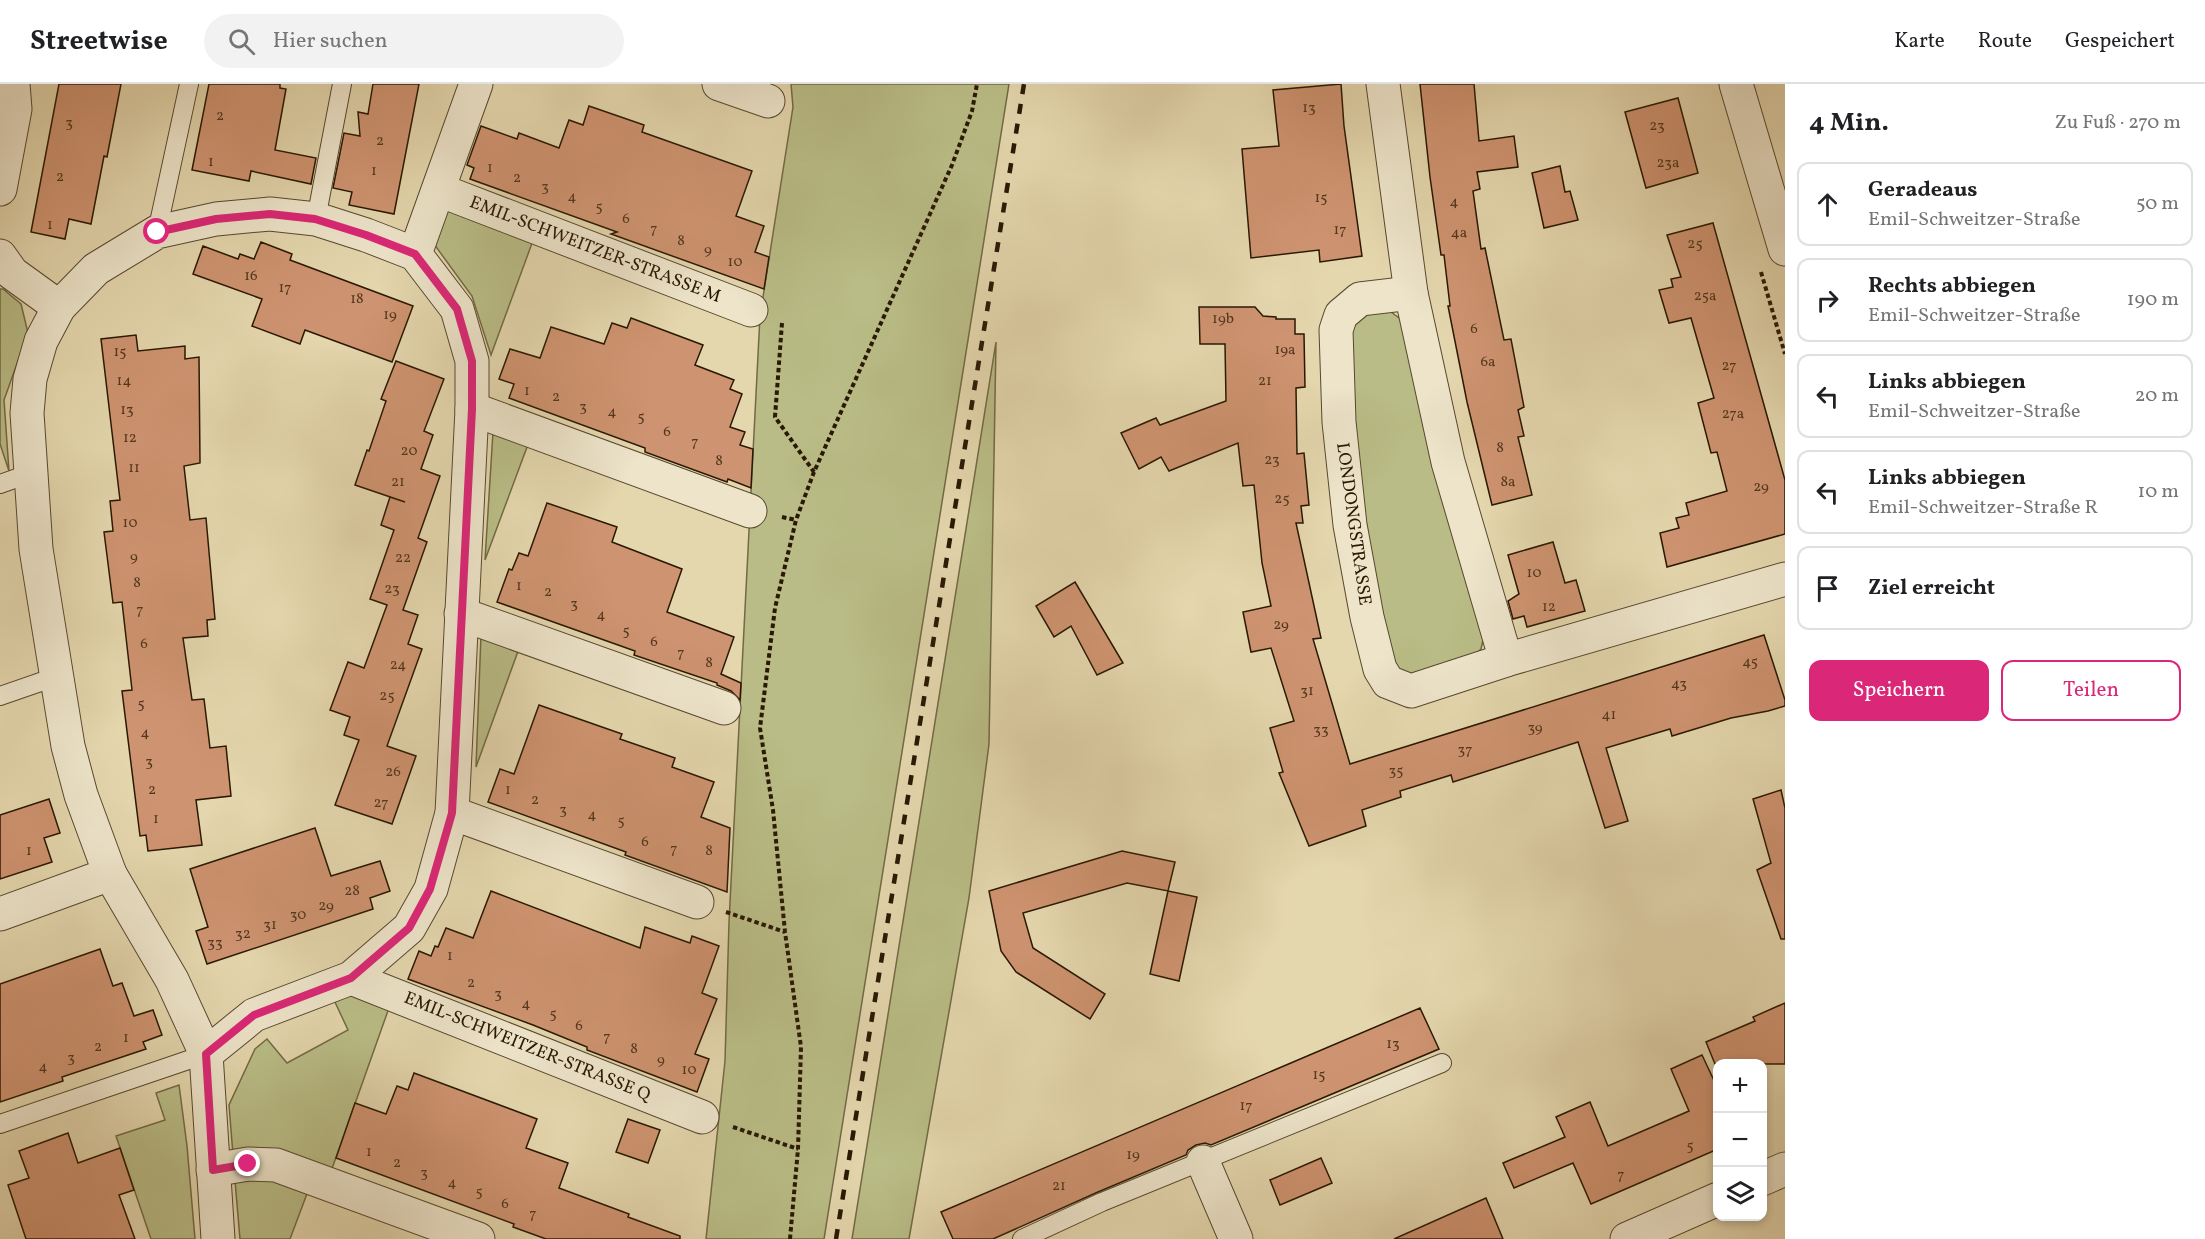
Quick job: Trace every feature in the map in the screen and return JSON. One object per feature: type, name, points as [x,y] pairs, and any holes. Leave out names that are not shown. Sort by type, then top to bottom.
[{"type":"street","points":[[0,189],[15,109],[13,84]]},
{"type":"street","points":[[415,254],[476,84]]},
{"type":"street","points":[[719,84],[768,101]]},
{"type":"street","points":[[1383,84],[1411,293],[1448,462],[1506,660]]},
{"type":"street","points":[[1736,84],[1785,249]]},
{"type":"street","name":"EMIL-SCHWEITZER-STRASSE M","points":[[439,190],[751,309]]},
{"type":"street","points":[[206,1054],[254,1015],[351,978],[409,928],[430,889],[452,813],[460,614],[472,409],[472,361],[457,309],[415,254],[315,219],[270,214],[216,219],[157,232],[96,269],[59,306],[41,341],[30,380],[27,413],[36,549],[68,746],[81,795],[110,874],[172,980],[206,1054],[218,1239]]},
{"type":"street","points":[[4,269],[59,306]]},
{"type":"street","name":"LONDONGSTRASSE","points":[[1411,293],[1360,299],[1341,315],[1336,330],[1339,422],[1350,525],[1367,617],[1380,669],[1388,682],[1411,691],[1506,660],[1785,579]]},
{"type":"street","points":[[472,409],[750,511]]},
{"type":"street","points":[[460,614],[724,708]]},
{"type":"street","points":[[452,813],[697,902]]},
{"type":"street","points":[[0,914],[110,874]]},
{"type":"street","name":"EMIL-SCHWEITZER-STRASSE Q","points":[[351,978],[702,1117]]},
{"type":"street","points":[[1203,1162],[1236,1239]]},
{"type":"street","points":[[213,1170],[248,1164],[276,1165],[478,1239]]},
{"type":"street","points":[[1767,1177],[1785,1169]]},
{"type":"street","points":[[1627,1239],[1713,1201]]},
{"type":"lane","points":[[157,232],[189,84]]},
{"type":"lane","points":[[315,219],[342,84]]},
{"type":"lane","points":[[0,484],[31,473]]},
{"type":"lane","points":[[0,696],[55,677]]},
{"type":"lane","points":[[0,1124],[206,1054]]},
{"type":"lane","points":[[1022,1239],[1102,1202],[1442,1063]]},
{"type":"path","points":[[790,1239],[798,1149],[801,1047],[784,932],[773,810],[760,728],[775,608],[796,520],[814,472],[952,165],[972,111],[977,84]]},
{"type":"path","points":[[751,309],[782,322],[775,417],[814,472]]},
{"type":"path","points":[[697,902],[784,932]]},
{"type":"path","points":[[702,1117],[798,1149]]},
{"type":"green space","points":[[791,84],[1009,84],[824,1239],[706,1239],[725,1061],[729,922],[760,316],[793,107]]},
{"type":"green space","points":[[442,209],[535,235],[491,355],[472,296],[431,240]]},
{"type":"green space","points":[[0,289],[21,304],[28,333],[4,400],[9,471],[0,444]]},
{"type":"green space","points":[[1365,312],[1391,312],[1403,321],[1484,636],[1481,649],[1474,656],[1415,678],[1401,674],[1387,662],[1358,484],[1351,322]]},
{"type":"green space","points":[[996,342],[989,744],[969,898],[909,1239],[852,1239]]},
{"type":"green space","points":[[493,432],[530,439],[485,560]]},
{"type":"green space","points":[[481,635],[521,643],[476,767]]},
{"type":"green space","points":[[351,994],[390,1005],[329,1177],[233,1155],[229,1105],[255,1049],[267,1039],[287,1063],[348,1030],[334,1000]]},
{"type":"green space","points":[[179,1085],[195,1239],[151,1239],[116,1136],[165,1120],[156,1093]]},
{"type":"green space","points":[[241,1173],[311,1183],[290,1239],[240,1239],[235,1181]]},
{"type":"building","points":[[59,84],[121,84],[91,224],[69,219],[65,239],[31,232]]},
{"type":"building","points":[[209,84],[280,84],[280,88],[286,89],[275,150],[316,158],[311,184],[251,171],[249,181],[192,170]]},
{"type":"building","points":[[373,84],[419,84],[394,214],[349,205],[352,192],[333,188],[344,133],[360,136],[358,112],[368,114]]},
{"type":"building","points":[[1341,84],[1344,126],[1362,256],[1320,262],[1319,250],[1251,258],[1242,149],[1279,146],[1273,90]]},
{"type":"building","points":[[1420,84],[1474,84],[1479,141],[1514,136],[1518,167],[1477,172],[1480,189],[1473,191],[1481,249],[1485,248],[1504,340],[1511,339],[1524,407],[1518,410],[1524,436],[1518,437],[1532,495],[1492,505],[1467,402],[1448,306],[1450,306],[1444,255],[1441,255],[1430,177]]},
{"type":"building","points":[[1678,98],[1698,173],[1646,188],[1625,112]]},
{"type":"building","points":[[589,106],[644,125],[642,132],[752,171],[736,216],[764,226],[755,252],[769,257],[764,289],[611,234],[617,232],[470,179],[474,168],[467,165],[481,126],[517,139],[519,133],[559,148],[569,120],[583,125]]},
{"type":"building","points":[[1560,166],[1565,192],[1570,191],[1578,220],[1544,228],[1532,173]]},
{"type":"building","points":[[1713,223],[1785,480],[1785,534],[1667,567],[1660,533],[1679,528],[1676,518],[1689,515],[1686,503],[1727,491],[1717,452],[1711,453],[1698,403],[1714,398],[1691,318],[1669,323],[1659,290],[1673,287],[1671,279],[1681,277],[1667,235]]},
{"type":"building","points":[[261,242],[292,254],[290,260],[413,306],[392,362],[305,330],[300,344],[252,326],[262,299],[193,274],[203,246],[238,259],[240,254],[254,259]]},
{"type":"building","points":[[1199,307],[1255,307],[1263,316],[1295,319],[1295,334],[1304,334],[1305,387],[1296,388],[1297,454],[1304,453],[1309,505],[1301,506],[1303,523],[1296,523],[1321,638],[1313,639],[1350,764],[1764,635],[1785,706],[1731,718],[1672,736],[1670,729],[1606,748],[1628,821],[1605,828],[1578,742],[1453,782],[1451,775],[1400,791],[1401,797],[1362,810],[1366,826],[1309,846],[1279,773],[1283,772],[1270,728],[1294,721],[1271,648],[1251,652],[1243,612],[1271,606],[1262,563],[1254,485],[1243,486],[1238,443],[1169,471],[1161,457],[1139,469],[1121,433],[1156,418],[1160,425],[1226,401],[1225,344],[1200,344]]},
{"type":"building","points":[[631,318],[703,345],[695,365],[734,380],[730,389],[742,394],[730,427],[745,432],[740,445],[753,449],[751,488],[728,479],[727,482],[645,452],[645,448],[509,398],[514,384],[499,379],[510,349],[540,358],[551,327],[604,344],[612,323],[627,328]]},
{"type":"building","points":[[136,335],[138,351],[185,346],[185,359],[199,357],[200,463],[184,466],[190,520],[206,518],[215,619],[207,620],[208,636],[183,638],[192,700],[204,699],[210,748],[226,746],[231,796],[196,800],[202,845],[148,851],[146,835],[140,836],[122,691],[132,690],[122,602],[113,603],[104,532],[113,531],[110,501],[120,500],[101,339]]},
{"type":"building","points":[[396,361],[444,379],[424,431],[433,435],[421,469],[440,476],[418,538],[427,542],[403,610],[418,615],[408,644],[422,649],[387,746],[416,756],[392,824],[335,805],[359,740],[344,735],[350,717],[330,710],[348,662],[364,668],[387,605],[370,599],[394,530],[381,525],[390,497],[405,502],[355,485],[386,401],[381,399]]},
{"type":"building","points":[[547,503],[617,527],[612,542],[682,569],[667,612],[734,637],[721,674],[741,683],[740,700],[731,691],[717,683],[634,655],[635,651],[497,602],[509,569],[512,570],[519,553],[528,556]]},
{"type":"building","points":[[1553,542],[1565,583],[1576,580],[1585,611],[1527,627],[1524,616],[1513,619],[1508,601],[1519,594],[1508,555]]},
{"type":"building","points":[[1075,582],[1123,663],[1097,675],[1071,626],[1054,637],[1036,606]]},
{"type":"building","points":[[539,705],[622,734],[620,739],[675,758],[672,767],[714,782],[701,817],[730,828],[727,892],[625,855],[626,852],[488,802],[500,769],[514,774]]},
{"type":"building","points":[[1781,790],[1785,808],[1785,939],[1781,939],[1757,870],[1771,863],[1753,799]]},
{"type":"building","points":[[49,799],[60,833],[44,838],[52,862],[0,879],[0,815]]},
{"type":"building","points":[[315,828],[331,876],[380,861],[390,891],[370,898],[373,909],[207,964],[196,931],[208,927],[190,869]]},
{"type":"building","points":[[1122,851],[1175,862],[1168,891],[1127,883],[1023,913],[1033,948],[1105,994],[1090,1019],[1016,972],[1001,951],[989,891]]},
{"type":"building","points":[[491,891],[640,948],[645,927],[690,943],[692,936],[719,946],[702,993],[717,999],[695,1054],[709,1059],[697,1092],[587,1050],[587,1047],[533,1025],[408,979],[419,951],[431,956],[435,946],[438,947],[446,928],[473,938]]},
{"type":"building","points":[[1168,891],[1197,897],[1179,981],[1150,974]]},
{"type":"building","points":[[100,949],[113,986],[122,983],[134,1016],[153,1010],[162,1035],[143,1042],[146,1049],[62,1077],[63,1081],[0,1102],[0,984]]},
{"type":"building","points":[[1785,1003],[1785,1064],[1767,1064],[1767,1059],[1713,1059],[1706,1042],[1755,1021],[1753,1017]]},
{"type":"building","points":[[1420,1008],[1439,1049],[1211,1145],[1205,1143],[1196,1145],[1188,1150],[1186,1155],[993,1239],[953,1239],[941,1212]]},
{"type":"building","points":[[1702,1055],[1713,1078],[1713,1151],[1591,1204],[1573,1163],[1514,1188],[1503,1163],[1565,1137],[1556,1117],[1590,1102],[1608,1146],[1689,1111],[1671,1069]]},
{"type":"building","points":[[414,1073],[537,1119],[526,1148],[568,1163],[559,1188],[629,1214],[628,1217],[680,1236],[680,1239],[546,1239],[513,1227],[514,1224],[336,1158],[355,1103],[386,1114],[397,1086],[408,1090]]},
{"type":"building","points":[[628,1119],[660,1130],[648,1163],[616,1152]]},
{"type":"building","points":[[68,1133],[78,1163],[120,1148],[134,1190],[119,1195],[135,1239],[26,1239],[8,1185],[29,1178],[19,1151]]},
{"type":"building","points":[[1321,1158],[1332,1183],[1280,1205],[1270,1180]]},
{"type":"building","points":[[1486,1198],[1503,1239],[1394,1239]]},
{"type":"railway","points":[[836,1239],[1024,84]]},
{"type":"route","points":[[157,232],[216,219],[270,214],[315,219],[415,254],[457,309],[472,361],[472,409],[460,614],[452,813],[430,889],[409,928],[351,978],[254,1015],[206,1054],[213,1170],[248,1164]]}]
